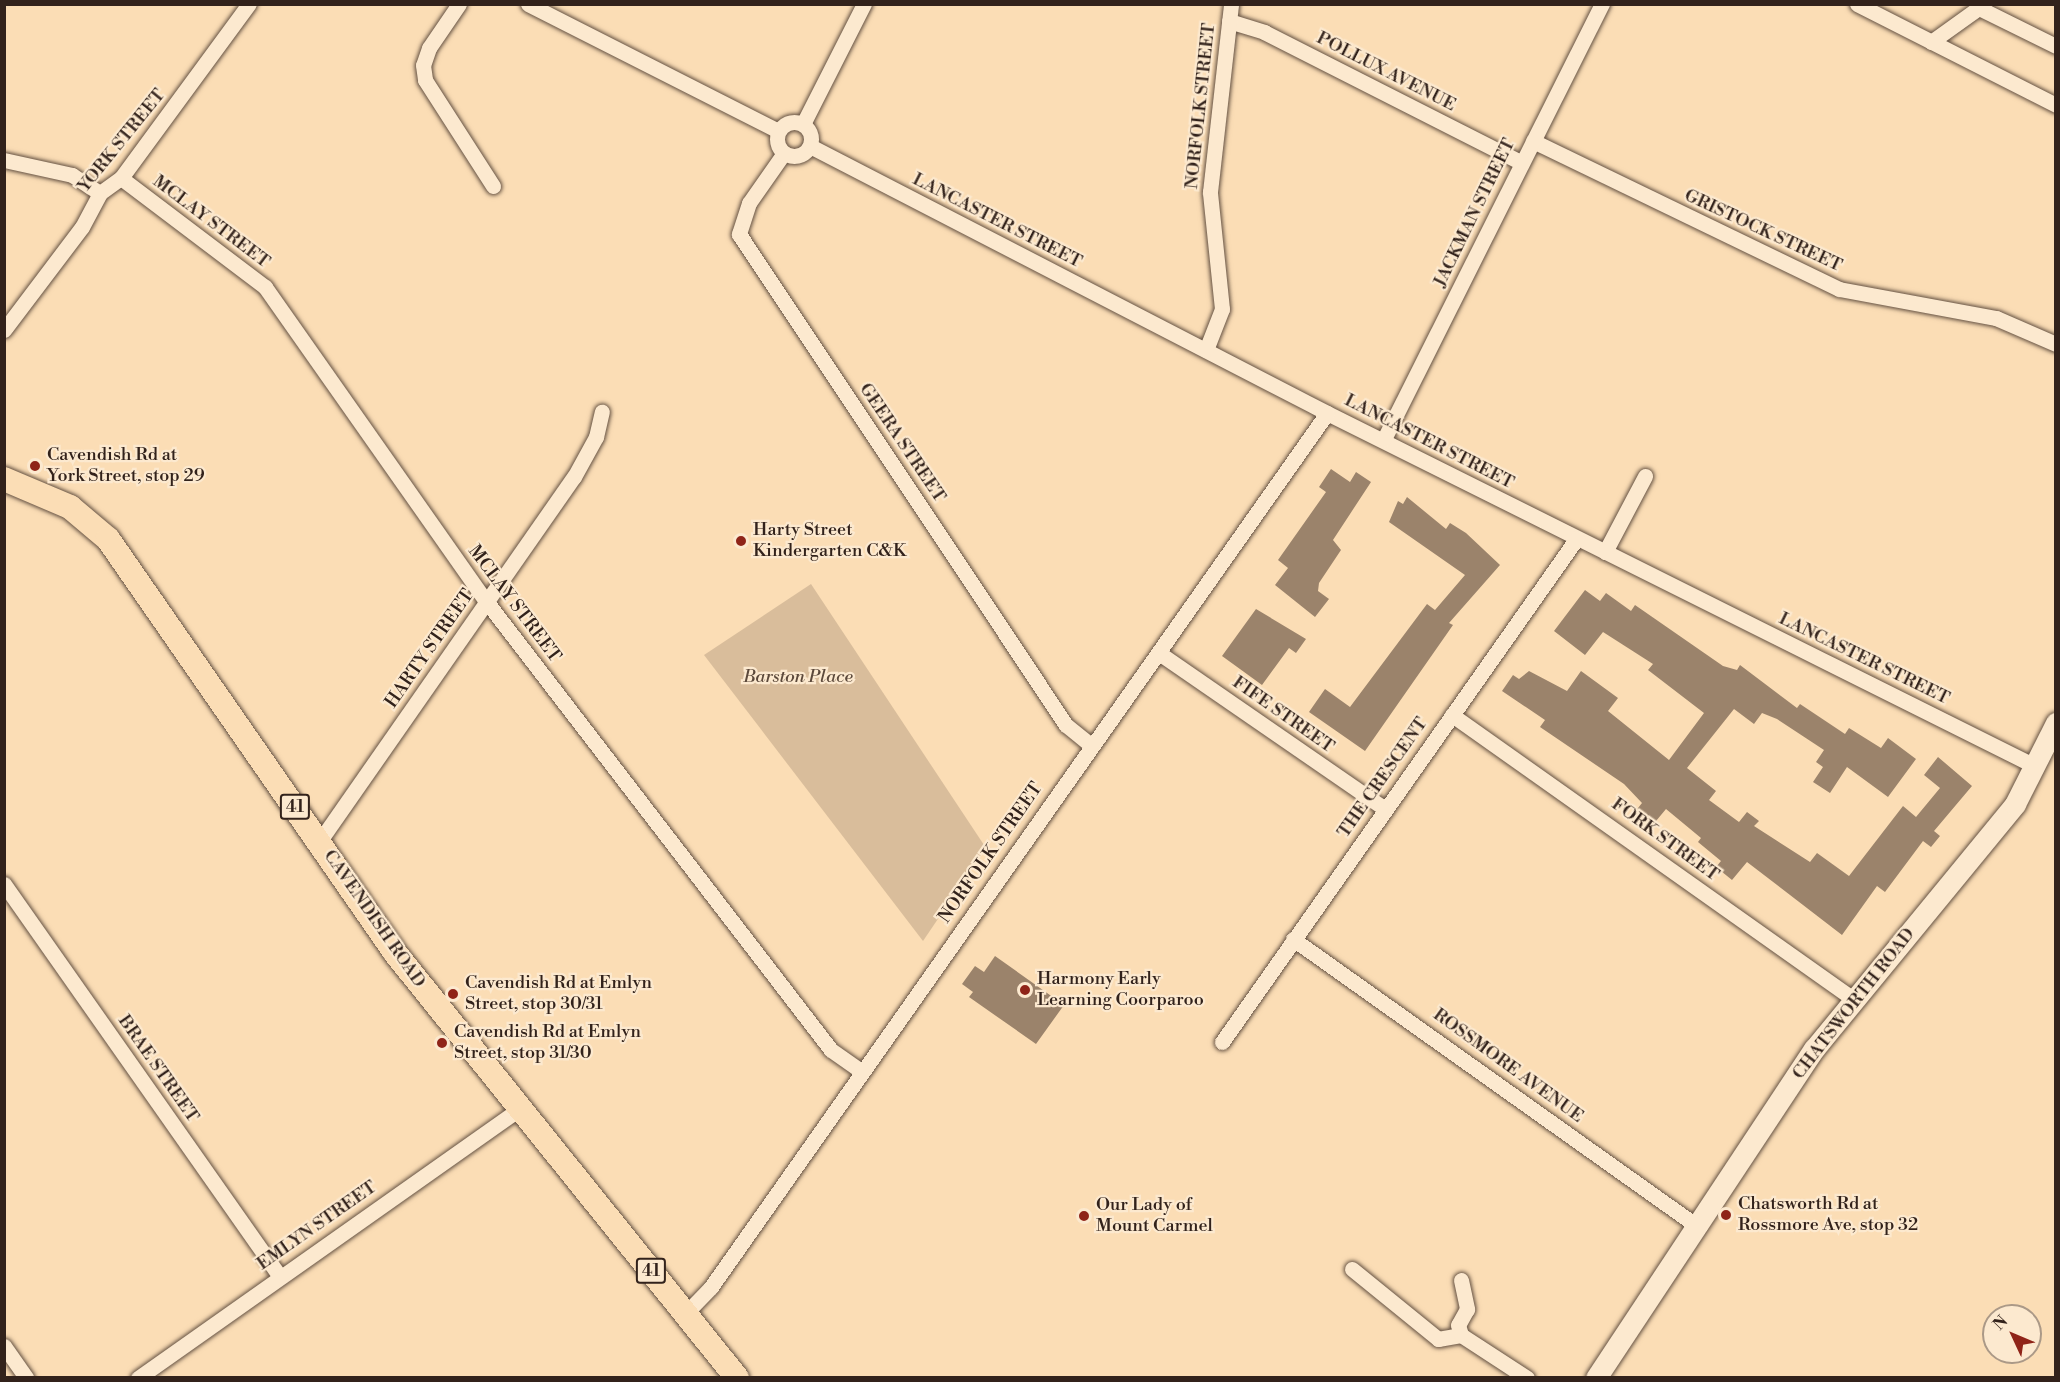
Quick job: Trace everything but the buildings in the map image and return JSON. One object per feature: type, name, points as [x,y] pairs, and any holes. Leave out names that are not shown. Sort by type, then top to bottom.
[{"type":"main road","name":"CAVENDISH ROAD","points":[[4,479],[70,507],[108,539],[396,954],[737,1377]]},
{"type":"main road","name":"CHATSWORTH ROAD","points":[[1596,1377],[1699,1227],[1814,1049],[2015,804],[2055,723]]},
{"type":"street","name":"YORK STREET","points":[[4,330],[82,227],[100,192],[120,178],[249,4]]},
{"type":"street","points":[[459,4],[429,48],[423,65],[425,80],[493,186]]},
{"type":"street","points":[[528,4],[778,131]]},
{"type":"street","points":[[803,124],[787,123],[778,131],[776,141],[784,153],[796,156],[810,146],[803,124],[864,4]]},
{"type":"street","name":"NORFOLK STREET","points":[[1206,351],[1222,309],[1210,192],[1231,4]]},
{"type":"street","name":"JACKMAN STREET","points":[[1384,439],[1602,4]]},
{"type":"street","points":[[1857,4],[2055,105]]},
{"type":"street","points":[[1931,42],[1982,6],[2055,46]]},
{"type":"street","name":"POLLUX AVENUE","points":[[1229,21],[1264,32],[1522,163]]},
{"type":"street","name":"GRISTOCK STREET","points":[[1533,141],[1839,289],[1996,318],[2055,344]]},
{"type":"street","name":"LANCASTER STREET","points":[[810,146],[1327,413],[1384,439],[1577,538],[2035,766]]},
{"type":"street","name":"GEERA STREET","points":[[784,153],[749,203],[739,234],[1066,725],[1091,745]]},
{"type":"street","points":[[4,160],[72,175],[100,192]]},
{"type":"street","name":"MCLAY STREET","points":[[120,178],[265,287],[486,602],[831,1050],[862,1072]]},
{"type":"street","name":"HARTY STREET","points":[[319,842],[574,477],[596,437],[602,412]]},
{"type":"street","name":"NORFOLK STREET","points":[[685,1314],[711,1287],[1327,413]]},
{"type":"street","points":[[1605,552],[1645,476]]},
{"type":"street","name":"THE CRESCENT","points":[[1222,1042],[1577,538]]},
{"type":"street","name":"FIFE STREET","points":[[1159,653],[1385,810]]},
{"type":"street","name":"FORK STREET","points":[[1452,715],[1854,1000]]},
{"type":"street","name":"BRAE STREET","points":[[4,884],[280,1277]]},
{"type":"street","name":"ROSSMORE AVENUE","points":[[1293,939],[1699,1227]]},
{"type":"street","name":"EMLYN STREET","points":[[138,1377],[520,1109]]},
{"type":"street","points":[[1352,1269],[1438,1338],[1461,1335],[1527,1377]]},
{"type":"street","points":[[1461,1280],[1467,1309],[1458,1325],[1461,1335]]},
{"type":"street","points":[[4,1346],[26,1377]]},
{"type":"green space","name":"Barston Place","points":[[811,584],[986,848],[923,941],[704,655]]},
{"type":"place","name":"Cavendish Rd at York Street, stop 29","points":[[35,466]]},
{"type":"place","name":"Harty Street Kindergarten C&K","points":[[741,541]]},
{"type":"place","name":"Harmony Early Learning Coorparoo","points":[[1025,990]]},
{"type":"place","name":"Cavendish Rd at Emlyn Street, stop 30/31","points":[[453,994]]},
{"type":"place","name":"Cavendish Rd at Emlyn Street, stop 31/30","points":[[442,1043]]},
{"type":"place","name":"Chatsworth Rd at Rossmore Ave, stop 32","points":[[1726,1215]]},
{"type":"place","name":"Our Lady of Mount Carmel","points":[[1084,1216]]}]
